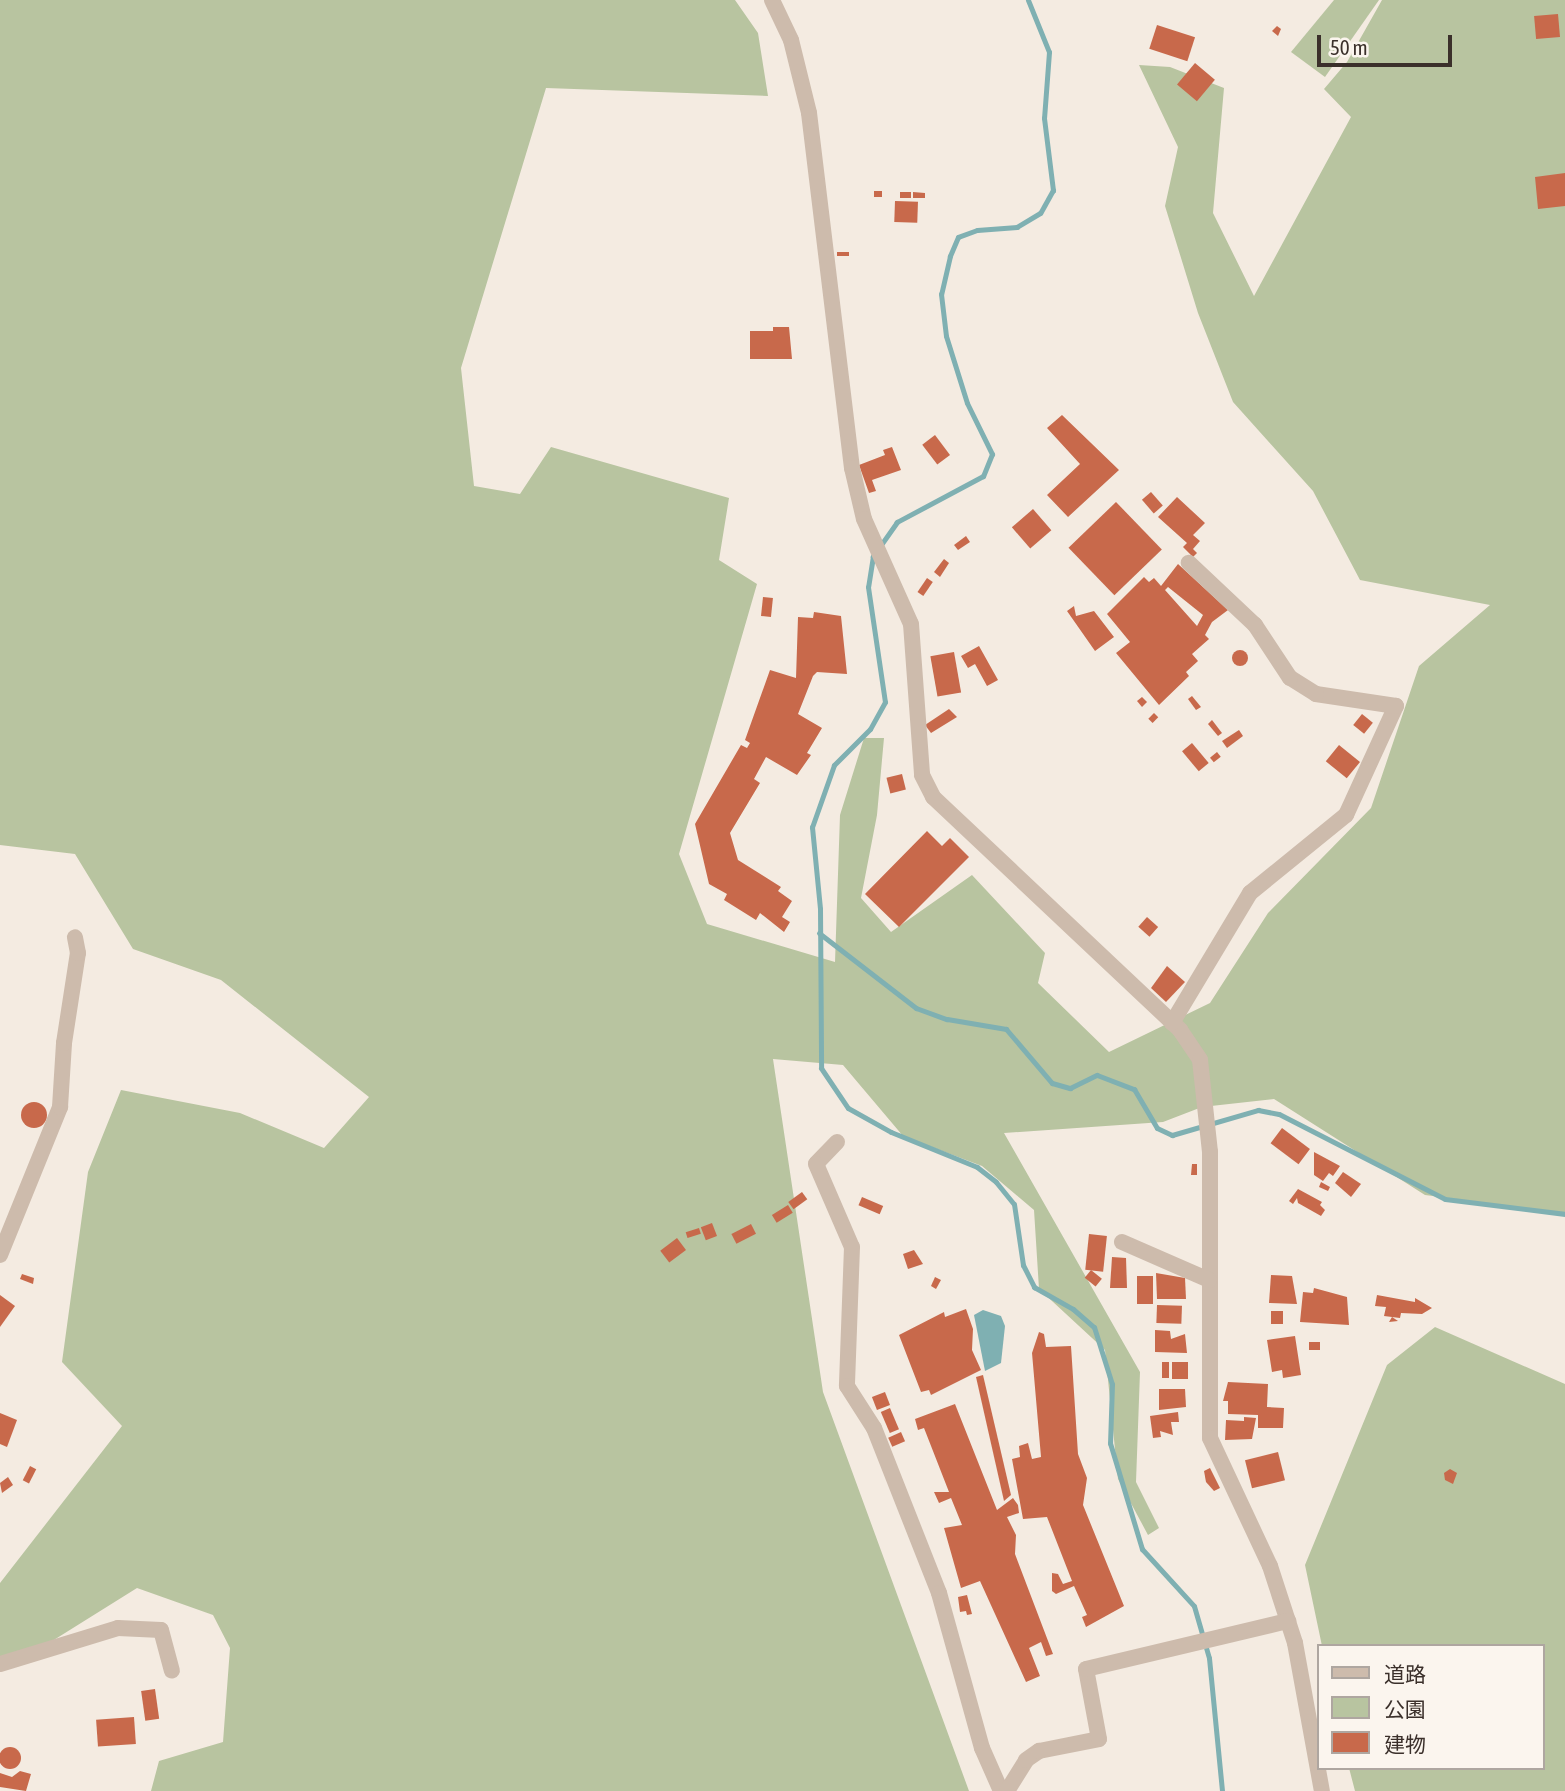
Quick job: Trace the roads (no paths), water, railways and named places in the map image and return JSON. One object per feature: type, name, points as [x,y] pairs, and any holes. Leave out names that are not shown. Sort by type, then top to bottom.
[{"type":"street","points":[[772,0],[791,40],[809,113],[852,468],[873,536],[911,624],[922,775],[933,797],[1172,1023],[1200,1060],[1210,1143],[1210,1438],[1270,1566],[1287,1621],[1316,1762]]},
{"type":"street","points":[[1172,1023],[1250,893],[1346,815],[1396,706],[1316,694],[1290,678],[1255,625],[1189,563]]},
{"type":"street","points":[[0,1255],[60,1107],[64,1043],[78,953],[75,937]]},
{"type":"street","points":[[832,1147],[816,1164],[850,1237],[847,1386],[874,1428],[939,1593],[982,1748],[1001,1791]]},
{"type":"street","points":[[850,1237],[865,1230]]},
{"type":"street","points":[[1122,1242],[1209,1280]]},
{"type":"street","points":[[1007,1791],[1026,1760],[1039,1751],[1099,1739],[1086,1669],[1287,1621]]},
{"type":"street","points":[[0,1664],[118,1628],[161,1630],[172,1671]]},
{"type":"street","points":[[1318,1770],[1322,1791]]},
{"type":"water","points":[[983,1310],[1001,1316],[1005,1326],[1001,1363],[985,1371],[974,1315]]},
{"type":"waterway","points":[[1028,0],[1049,52],[1044,118],[1053,190],[1040,213],[1017,227],[977,230],[958,237],[950,256],[941,294],[946,336],[967,403],[992,454],[983,476],[897,522],[873,556],[868,587],[885,702],[870,729],[834,765],[812,827],[820,909],[821,1068],[848,1108],[891,1132],[977,1167],[996,1182],[1014,1204],[1023,1265],[1034,1287],[1073,1309],[1094,1327],[1112,1384],[1110,1443],[1142,1549],[1194,1606],[1209,1658],[1222,1791]]},
{"type":"waterway","points":[[819,933],[916,1008],[947,1019],[1006,1029],[1052,1083],[1070,1088],[1097,1075],[1134,1089],[1157,1128],[1172,1135],[1258,1110],[1279,1114],[1445,1199],[1565,1214]]}]
